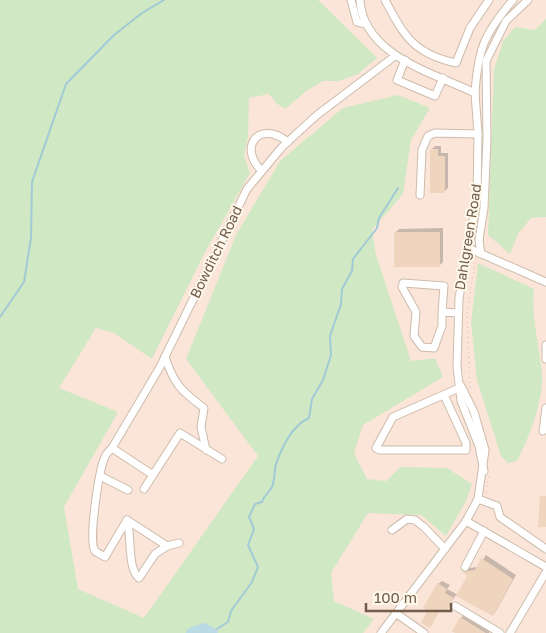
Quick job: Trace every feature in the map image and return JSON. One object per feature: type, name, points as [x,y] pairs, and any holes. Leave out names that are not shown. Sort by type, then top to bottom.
[{"type":"street","points":[[351,0],[357,22],[366,24]]},
{"type":"street","points":[[360,0],[366,24],[377,41],[395,56],[475,93]]},
{"type":"street","points":[[386,0],[414,46],[444,60],[456,63],[470,28],[489,0]]},
{"type":"street","name":"Dahlgreen Road","points":[[381,633],[466,521],[478,499],[484,471],[479,446],[461,401],[458,313],[477,200],[478,134],[475,93],[477,59],[493,23],[513,0]]},
{"type":"street","points":[[481,254],[479,240],[484,208],[487,140],[486,61],[502,27],[528,0]]},
{"type":"street","name":"Bowditch Road","points":[[127,520],[105,557],[96,552],[93,545],[94,518],[100,476],[105,457],[165,358],[247,189],[261,170],[317,115],[395,56]]},
{"type":"street","points":[[406,60],[397,80],[435,96],[443,78]]},
{"type":"street","points":[[261,170],[251,157],[251,148],[255,140],[261,134],[269,132],[278,134],[288,142]]},
{"type":"street","points":[[420,195],[422,150],[428,136],[435,133],[478,134]]},
{"type":"street","points":[[468,248],[546,282]]},
{"type":"street","points":[[403,283],[444,286],[442,312],[442,326],[434,348],[422,347],[414,336],[416,312],[402,287],[403,283]]},
{"type":"street","points":[[442,312],[458,313]]},
{"type":"street","points":[[546,345],[546,359]]},
{"type":"street","points":[[165,358],[172,379],[179,389],[204,408],[201,427],[206,450]]},
{"type":"street","points":[[444,395],[466,443],[466,450],[379,450],[376,448],[393,417],[444,395],[459,384]]},
{"type":"street","points":[[542,431],[546,408]]},
{"type":"street","points":[[144,489],[180,433],[222,459]]},
{"type":"street","points":[[112,448],[153,475]]},
{"type":"street","points":[[100,476],[128,490]]},
{"type":"street","points":[[478,499],[497,506],[500,516],[546,549]]},
{"type":"street","points":[[392,530],[407,519],[415,520],[445,549]]},
{"type":"street","points":[[127,520],[131,533],[132,564],[139,578],[155,554],[167,546],[179,544]]},
{"type":"street","points":[[127,520],[167,546]]},
{"type":"street","points":[[466,521],[546,567]]},
{"type":"street","points":[[465,566],[484,531]]},
{"type":"street","points":[[510,633],[546,572]]},
{"type":"street","points":[[455,606],[500,633]]},
{"type":"street","points":[[397,614],[415,630],[424,633]]},
{"type":"shaded area","points":[[0,0],[546,0],[546,633],[0,633]]},
{"type":"green space","points":[[0,0],[318,0],[377,58],[358,74],[339,81],[323,81],[305,92],[285,109],[276,103],[269,94],[249,98],[248,136],[244,156],[250,173],[203,256],[152,359],[114,333],[96,328],[59,388],[118,412],[64,507],[78,589],[144,618],[258,456],[186,359],[236,235],[280,161],[343,108],[398,95],[430,108],[411,140],[403,194],[372,230],[376,255],[411,361],[435,358],[443,377],[363,425],[354,453],[367,479],[386,481],[400,467],[447,468],[472,484],[466,501],[446,536],[421,515],[368,513],[331,573],[334,601],[374,619],[363,633],[0,633]]},
{"type":"green space","points":[[546,19],[546,217],[531,218],[518,234],[510,254],[488,235],[494,70],[503,41],[515,27],[535,30]]},
{"type":"green space","points":[[478,263],[534,289],[534,321],[542,373],[541,394],[535,418],[522,452],[517,461],[508,463],[501,456],[477,380],[471,323]]},
{"type":"building","points":[[430,149],[438,149],[438,156],[445,156],[445,193],[430,193]]},
{"type":"building","points":[[394,232],[440,232],[440,267],[394,267]]},
{"type":"building","points":[[540,496],[546,496],[546,527],[538,527]]},
{"type":"building","points":[[481,558],[513,579],[493,616],[456,596],[467,576],[462,572],[475,570]]},
{"type":"building","points":[[437,583],[447,589],[445,593],[454,598],[446,612],[440,609],[430,628],[421,623],[428,610],[423,608]]},
{"type":"building","points":[[460,617],[486,633],[455,633],[452,631]]},
{"type":"waterway","points":[[0,317],[24,282],[31,238],[32,182],[66,84],[114,35],[142,13],[164,0]]},
{"type":"waterway","points":[[212,632],[228,622],[231,611],[252,582],[258,567],[248,545],[254,529],[249,517],[255,504],[262,502],[272,487],[276,464],[289,437],[303,421],[309,418],[312,399],[323,380],[331,355],[330,336],[341,304],[342,289],[352,271],[353,259],[377,228],[379,218],[398,188]]},
{"type":"waterway","points":[[191,633],[204,628],[213,633]]}]
